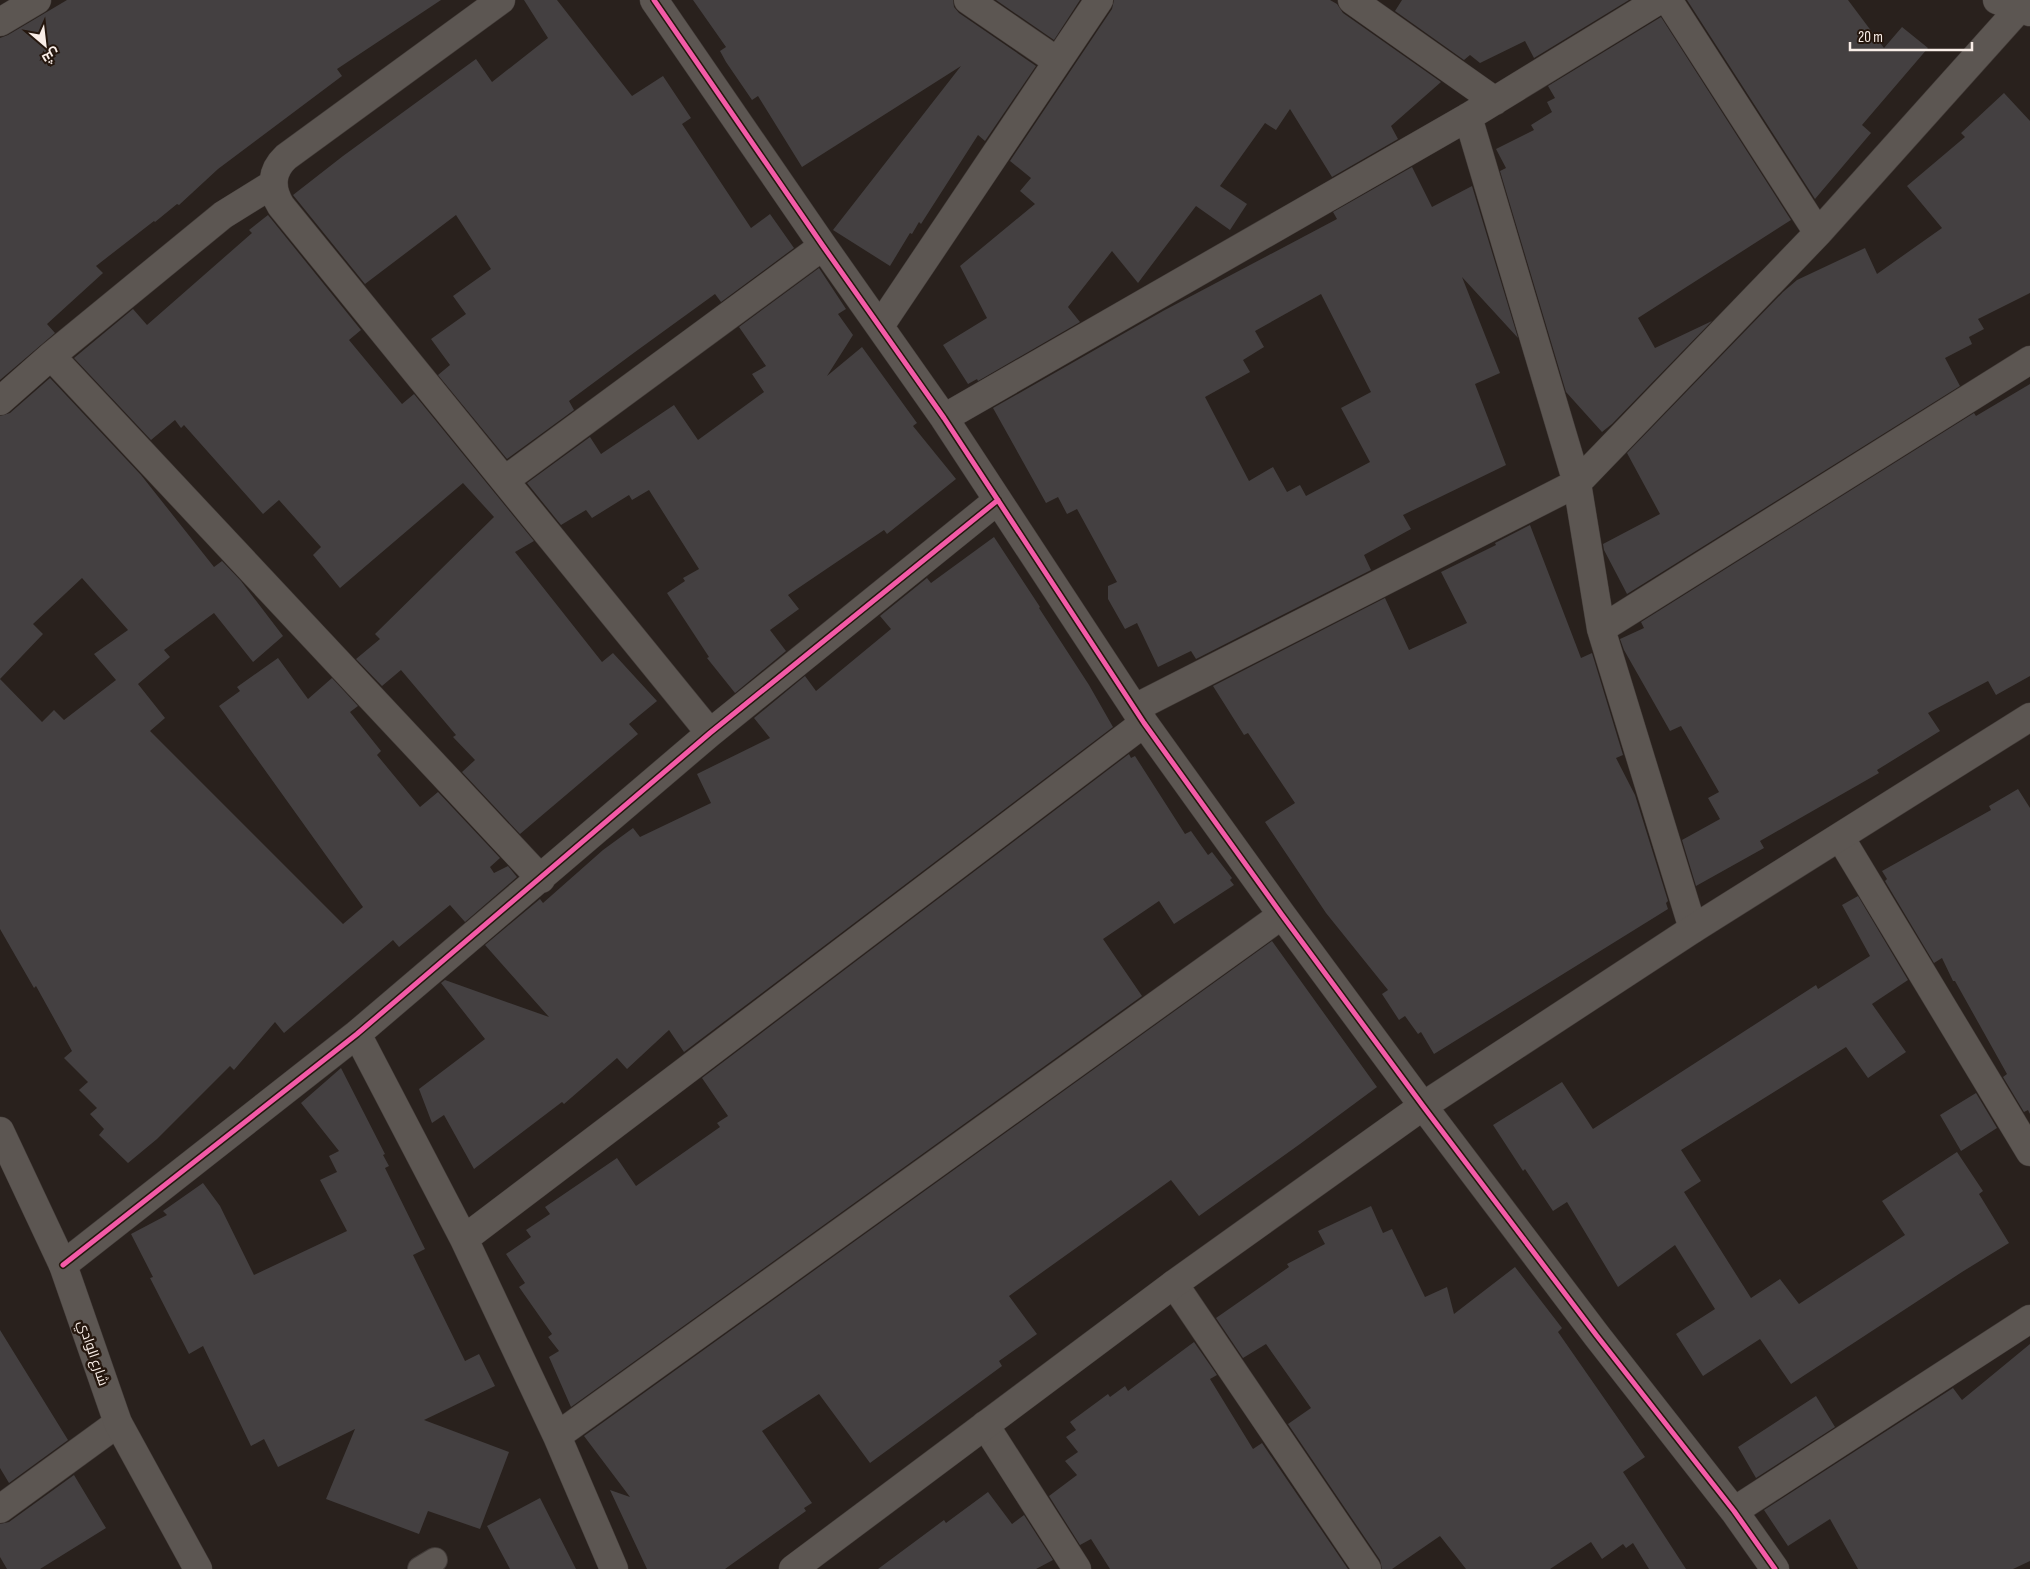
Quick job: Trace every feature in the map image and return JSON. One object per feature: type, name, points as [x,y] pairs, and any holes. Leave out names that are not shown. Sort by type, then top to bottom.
[{"type":"street","points":[[0,22],[37,0]]},
{"type":"street","points":[[501,0],[286,157],[276,168],[273,184],[274,192],[281,206],[710,733]]},
{"type":"street","points":[[654,0],[944,418],[1140,715],[1282,915],[1423,1106],[1597,1336],[1734,1511],[1775,1569]]},
{"type":"street","points":[[968,0],[1057,61]]},
{"type":"street","points":[[880,326],[1098,0]]},
{"type":"street","points":[[1352,0],[1496,101]]},
{"type":"street","points":[[944,418],[1496,101],[1659,0]]},
{"type":"street","points":[[1668,0],[1818,233]]},
{"type":"street","points":[[464,1239],[1140,715],[1577,483],[1818,233],[2015,7]]},
{"type":"street","points":[[1468,117],[1577,483],[1601,629],[1693,929]]},
{"type":"street","points":[[0,401],[51,356],[223,215],[273,184]]},
{"type":"street","points":[[505,480],[823,246]]},
{"type":"street","points":[[51,356],[541,879]]},
{"type":"street","points":[[1601,629],[2030,360]]},
{"type":"street","points":[[63,1266],[357,1034],[710,733],[998,500]]},
{"type":"street","points":[[793,1569],[1174,1284],[1423,1106],[1693,929],[2030,717]]},
{"type":"street","points":[[1840,837],[2030,1152]]},
{"type":"street","points":[[557,1436],[1282,915]]},
{"type":"street","points":[[357,1034],[464,1239],[557,1436],[614,1569]]},
{"type":"street","name":"شارع الوادي","points":[[0,1131],[63,1266],[118,1423],[198,1569]]},
{"type":"street","points":[[1174,1284],[1367,1569]]},
{"type":"street","points":[[1734,1511],[2030,1319]]},
{"type":"street","points":[[0,1509],[118,1423]]},
{"type":"street","points":[[985,1425],[1077,1569]]},
{"type":"building","points":[[67,0],[441,0],[337,69],[342,76],[218,169],[179,205],[177,204],[96,266],[103,273],[47,324],[55,333],[0,380],[0,38]]},
{"type":"building","points":[[524,0],[557,0],[632,96],[663,76],[691,118],[682,124],[751,228],[770,214],[794,248],[721,302],[715,294],[635,352],[569,401],[574,410],[507,459],[438,375],[450,365],[431,339],[466,314],[453,296],[491,269],[456,215],[365,284],[293,195],[476,59],[492,82],[548,38]]},
{"type":"building","points":[[693,0],[953,0],[954,7],[959,13],[1036,66],[985,141],[978,135],[921,224],[919,222],[912,234],[910,233],[890,266],[833,230],[961,66],[802,167],[758,96],[752,100],[726,62],[720,51],[726,47]]},
{"type":"building","points":[[996,0],[1080,0],[1054,40]]},
{"type":"building","points":[[1114,0],[1330,0],[1337,4],[1343,13],[1441,82],[1391,126],[1398,139],[1332,177],[1290,109],[1276,130],[1265,123],[1220,186],[1247,204],[1230,230],[1196,206],[1138,283],[1112,251],[1068,307],[1080,322],[978,381],[977,379],[968,384],[943,345],[987,318],[960,266],[1035,204],[1020,191],[1031,178],[1010,161],[1112,9]]},
{"type":"building","points":[[1402,0],[1629,0],[1534,58],[1525,41],[1480,63],[1470,55],[1464,60],[1395,11]]},
{"type":"building","points":[[1687,0],[1848,0],[1884,48],[1902,27],[1928,48],[1862,125],[1871,133],[1815,199]]},
{"type":"building","points":[[1661,17],[1791,220],[1638,318],[1655,348],[1712,321],[1602,432],[1566,392],[1500,171],[1506,168],[1496,149],[1534,130],[1531,125],[1552,112],[1547,102],[1555,98],[1548,86]]},
{"type":"building","points":[[2004,93],[2030,121],[2030,293],[1978,319],[1984,329],[1969,337],[1972,344],[1945,358],[1960,386],[1627,594],[1604,550],[1603,544],[1660,514],[1627,453],[1783,292],[1797,280],[1865,248],[1877,274],[1942,228],[1907,186],[1965,137],[1961,133]]},
{"type":"building","points":[[1412,167],[1432,207],[1472,186],[1518,338],[1462,277],[1500,373],[1475,384],[1506,465],[1403,515],[1411,529],[1364,555],[1371,570],[1196,659],[1191,651],[1158,667],[1137,623],[1125,629],[1108,599],[1108,586],[1117,582],[1077,509],[1067,514],[1058,497],[1046,503],[993,408],[1163,311],[1337,219],[1333,212]],"holes":[[[1321,294],[1371,392],[1341,408],[1370,462],[1306,496],[1300,485],[1287,492],[1273,467],[1249,481],[1205,397],[1250,372],[1243,360],[1264,347],[1255,331]]]},
{"type":"building","points":[[268,215],[361,330],[349,340],[402,404],[414,394],[534,541],[515,552],[602,662],[613,653],[657,701],[629,724],[638,734],[520,834],[462,772],[475,760],[453,737],[456,735],[401,670],[382,686],[356,659],[380,639],[375,634],[494,517],[463,483],[340,588],[313,555],[321,547],[279,500],[263,514],[184,425],[181,428],[175,420],[151,440],[74,358],[133,309],[147,325],[252,233],[249,230]]},
{"type":"building","points":[[819,268],[846,309],[838,314],[853,335],[827,376],[862,347],[917,423],[913,426],[956,479],[887,534],[884,530],[788,595],[799,609],[770,630],[786,651],[735,693],[707,658],[709,657],[667,593],[685,581],[683,578],[699,569],[649,490],[632,500],[629,495],[592,518],[586,510],[561,525],[527,483],[590,437],[601,454],[674,405],[698,440],[764,392],[752,374],[766,366],[739,327]]},
{"type":"building","points":[[50,378],[141,475],[214,567],[222,561],[241,581],[283,636],[253,662],[214,613],[164,650],[170,657],[138,684],[165,718],[150,731],[343,924],[363,907],[219,706],[240,691],[237,687],[278,658],[308,699],[332,678],[358,706],[350,712],[381,751],[377,755],[420,807],[438,792],[500,858],[490,867],[494,873],[508,866],[517,877],[465,922],[450,905],[399,947],[393,940],[284,1033],[275,1022],[234,1070],[230,1066],[157,1139],[128,1163],[99,1135],[104,1129],[90,1114],[97,1108],[79,1090],[88,1082],[64,1058],[72,1051],[36,986],[34,988],[0,929],[0,679],[0,416],[10,413]],"holes":[[[82,578],[128,630],[94,654],[116,680],[64,720],[54,710],[42,722],[0,679],[43,634],[33,624]]]},
{"type":"building","points":[[2030,384],[2030,676],[1996,695],[1988,681],[1928,713],[1940,731],[1877,770],[1879,773],[1760,841],[1764,848],[1696,886],[1682,840],[1720,819],[1708,798],[1719,792],[1681,726],[1670,731],[1624,650],[1620,639],[1644,628],[1641,622],[1974,413],[1976,416]]},
{"type":"building","points":[[1530,525],[1581,658],[1592,653],[1623,755],[1616,758],[1635,795],[1668,901],[1666,903],[1668,909],[1434,1054],[1421,1032],[1418,1034],[1405,1016],[1399,1020],[1382,994],[1388,990],[1326,913],[1265,822],[1295,803],[1248,733],[1244,735],[1213,686],[1385,598],[1409,650],[1467,623],[1441,572],[1496,545],[1495,543]]},
{"type":"building","points":[[994,537],[1089,685],[1113,727],[684,1052],[669,1030],[627,1069],[617,1058],[564,1104],[562,1102],[474,1169],[444,1115],[432,1123],[419,1089],[485,1039],[441,983],[445,980],[549,1017],[485,945],[540,899],[543,903],[603,850],[633,828],[640,837],[711,803],[697,774],[770,738],[754,718],[805,676],[816,691],[891,629],[880,616],[927,578],[931,583]]},
{"type":"building","points":[[1129,754],[1131,758],[1135,756],[1185,834],[1191,831],[1208,855],[1212,852],[1232,878],[1230,880],[1234,885],[1174,924],[1159,901],[1103,939],[1142,996],[571,1407],[549,1357],[559,1351],[548,1337],[552,1334],[519,1287],[525,1283],[506,1254],[531,1237],[526,1230],[550,1214],[545,1207],[617,1158],[636,1186],[720,1127],[717,1123],[728,1116],[702,1078]]},
{"type":"building","points":[[2018,789],[2030,808],[2030,1114],[2028,1110],[2024,1112],[2003,1077],[2007,1074],[1955,981],[1953,981],[1942,958],[1934,963],[1885,881],[1887,879],[1882,871],[1991,810],[1989,806]]},
{"type":"building","points":[[1858,896],[1908,980],[1872,1004],[1906,1052],[1868,1078],[1846,1047],[1681,1150],[1701,1181],[1684,1192],[1751,1298],[1780,1279],[1799,1304],[1905,1235],[1882,1201],[1957,1152],[1983,1191],[1979,1194],[2009,1243],[1791,1384],[1760,1339],[1703,1376],[1676,1334],[1715,1309],[1675,1245],[1618,1287],[1567,1202],[1553,1211],[1525,1169],[1523,1171],[1493,1125],[1562,1082],[1593,1129],[1816,985],[1818,989],[1870,956],[1842,905]]},
{"type":"building","points":[[1272,941],[1377,1087],[1199,1216],[1171,1180],[1009,1296],[1037,1334],[999,1361],[1002,1366],[870,1463],[819,1394],[762,1431],[812,1503],[804,1508],[806,1511],[725,1569],[647,1569],[610,1490],[630,1497],[584,1436]]},
{"type":"building","points":[[341,1068],[385,1154],[383,1155],[389,1166],[385,1168],[425,1249],[413,1255],[465,1361],[479,1354],[495,1386],[424,1420],[509,1452],[480,1529],[428,1511],[419,1534],[326,1499],[355,1429],[278,1467],[264,1439],[251,1446],[203,1346],[189,1354],[150,1278],[153,1277],[131,1234],[167,1215],[163,1211],[203,1183],[220,1206],[254,1275],[347,1231],[320,1180],[337,1172],[329,1156],[339,1151],[301,1103]]},
{"type":"building","points":[[1976,1093],[1997,1128],[1961,1151],[1940,1115]]},
{"type":"building","points":[[1371,1206],[1383,1233],[1392,1229],[1425,1297],[1447,1287],[1454,1314],[1515,1267],[1562,1328],[1558,1332],[1645,1457],[1623,1472],[1686,1569],[1649,1569],[1633,1543],[1626,1548],[1623,1544],[1602,1559],[1591,1542],[1550,1569],[1466,1569],[1440,1536],[1392,1569],[1382,1569],[1380,1560],[1288,1424],[1311,1408],[1266,1344],[1243,1358],[1216,1318],[1289,1267],[1287,1264],[1325,1244],[1318,1231]]},
{"type":"building","points":[[0,1330],[68,1440],[9,1483],[0,1468]]},
{"type":"building","points":[[1194,1342],[1217,1375],[1210,1379],[1253,1449],[1262,1443],[1348,1569],[1110,1569],[1091,1539],[1080,1545],[1049,1496],[1077,1475],[1065,1461],[1078,1452],[1066,1437],[1076,1430],[1070,1422],[1108,1394],[1110,1397],[1125,1386],[1128,1391]]},
{"type":"building","points":[[2030,1344],[2030,1561],[2013,1569],[1858,1569],[1830,1519],[1788,1546],[1764,1510],[1953,1388],[1962,1400]]},
{"type":"building","points":[[1816,1396],[1835,1427],[1756,1478],[1738,1447]]},
{"type":"building","points":[[74,1475],[106,1528],[40,1569],[7,1569],[0,1557],[0,1524],[9,1522]]},
{"type":"building","points":[[988,1492],[1012,1524],[1024,1515],[1053,1560],[1036,1569],[878,1569],[944,1520],[946,1523]]},
{"type":"building","points":[[540,1498],[576,1569],[510,1569],[487,1526]]},
{"type":"cycle path","points":[[654,0],[944,418],[1144,723],[1282,915],[1423,1106],[1597,1336],[1734,1511],[1775,1569]]},
{"type":"cycle path","points":[[63,1265],[357,1034],[710,733],[998,500]]}]
